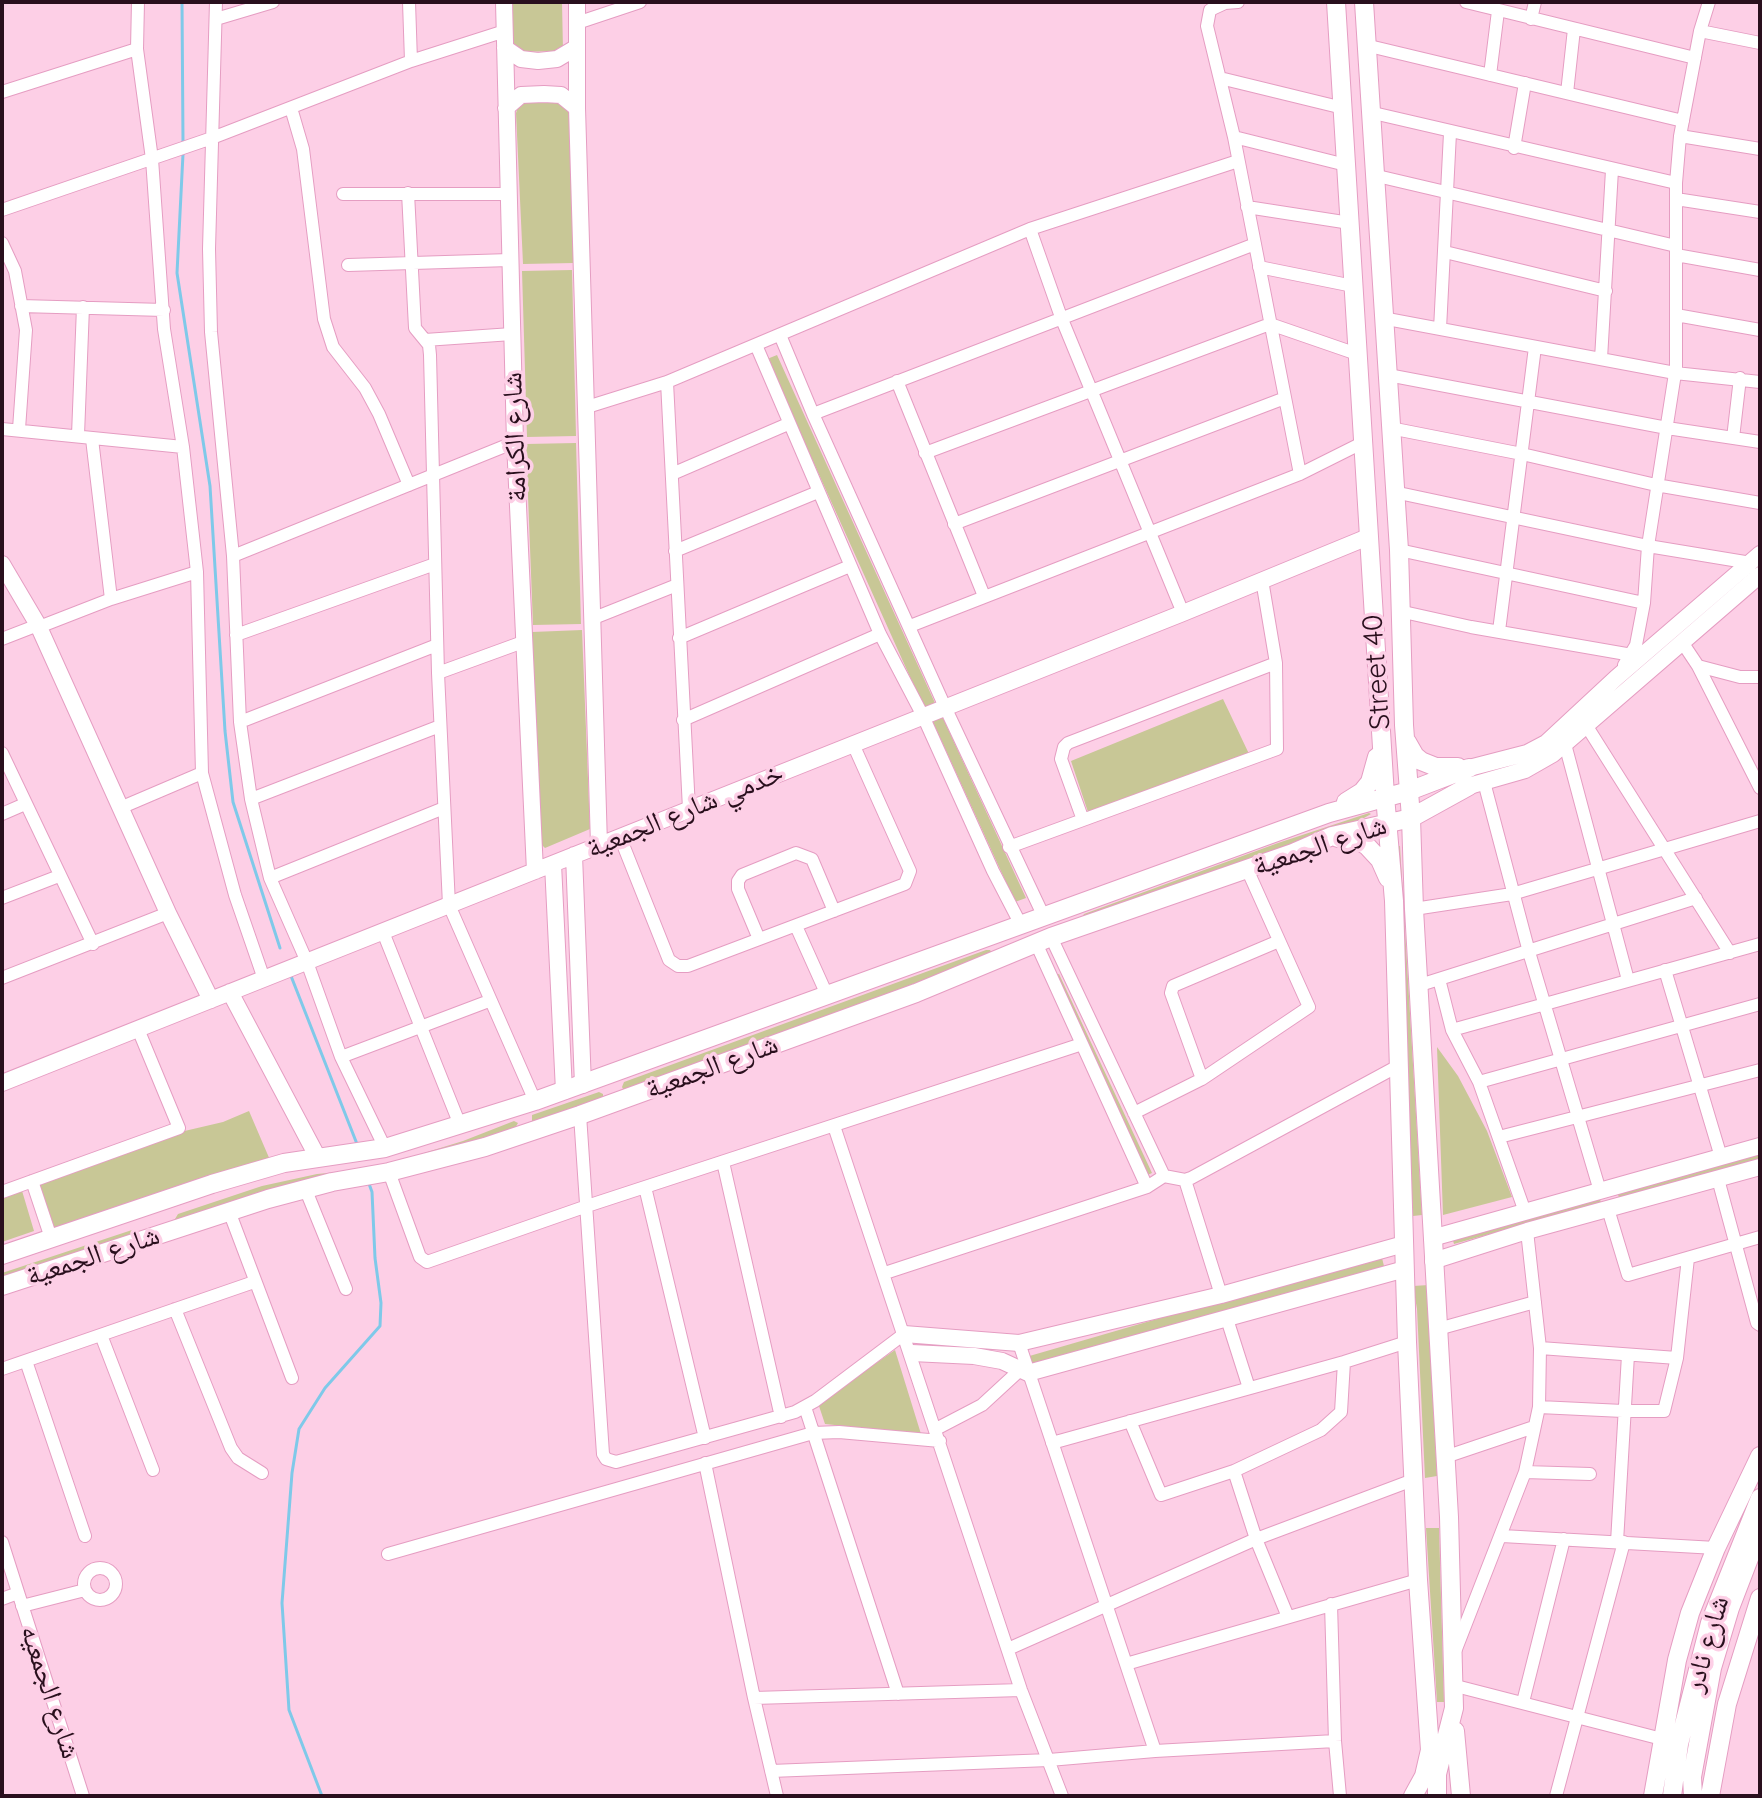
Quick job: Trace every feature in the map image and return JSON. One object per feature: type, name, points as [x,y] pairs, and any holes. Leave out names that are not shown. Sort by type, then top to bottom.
[{"type":"main road","name":"Street 40","points":[[1336,2],[1368,537],[1394,901],[1407,1342],[1418,1580],[1430,1750],[1424,1776],[1413,1796]]},
{"type":"main road","name":"Street 40","points":[[1364,2],[1370,136],[1399,550],[1404,725],[1447,1482],[1452,1685],[1459,1792]]},
{"type":"main road","points":[[1344,134],[1355,141],[1370,136]]},
{"type":"main road","points":[[1346,166],[1361,163],[1373,172]]},
{"type":"main road","points":[[1404,725],[1410,749],[1421,761],[1474,779],[1424,830],[1416,855],[1414,889]]},
{"type":"main road","points":[[1329,813],[1362,792],[1370,782],[1381,734]]},
{"type":"main road","name":"شارع الجمعية","points":[[2,1255],[133,1209],[284,1163],[385,1148],[535,1101],[564,1091],[583,1077],[827,995],[1329,813],[1385,796],[1474,779]]},
{"type":"main road","name":"شارع الجمعية","points":[[2,1286],[305,1188],[389,1172],[485,1147],[580,1115],[916,993],[1043,940],[1332,836],[1411,818],[1474,779]]},
{"type":"main road","points":[[1332,836],[1358,840],[1375,853],[1384,868],[1394,901]]},
{"type":"main road","points":[[1005,956],[1000,945],[1012,928]]},
{"type":"main road","points":[[985,938],[1005,956]]},
{"type":"main road","points":[[905,967],[905,982],[916,993]]},
{"type":"main road","points":[[855,984],[866,996],[865,1011]]},
{"type":"main road","points":[[1400,1113],[1414,1107],[1425,1112]]},
{"type":"main road","points":[[171,1197],[168,1214],[178,1227]]},
{"type":"main road","points":[[133,1209],[145,1222],[144,1238]]},
{"type":"main road","points":[[1653,1796],[1677,1660],[1690,1613],[1716,1548],[1760,1456]]},
{"type":"main road","points":[[1413,1481],[1422,1491],[1429,1493],[1439,1490],[1447,1482]]},
{"type":"main road","name":"شارع نادر","points":[[1672,1796],[1679,1744],[1707,1634],[1760,1498]]},
{"type":"main road","points":[[1416,1522],[1422,1514],[1432,1511],[1440,1513],[1449,1522]]},
{"type":"main road","points":[[1693,1796],[1692,1777],[1712,1668],[1730,1608],[1760,1530]]},
{"type":"main road","name":"شارع نادر","points":[[1707,1794],[1716,1693],[1738,1616],[1760,1556]]},
{"type":"main road","points":[[1707,1794],[1727,1704],[1760,1599]]},
{"type":"main road","points":[[1437,1796],[1437,1774],[1454,1708]]},
{"type":"street","points":[[138,2],[137,49],[152,159],[164,329],[183,447],[197,572],[202,773],[235,895],[264,979]]},
{"type":"street","points":[[216,2],[209,249],[211,332],[233,556],[240,722],[251,799],[270,878],[307,962],[341,1057],[385,1148]]},
{"type":"street","points":[[216,19],[273,2]]},
{"type":"street","points":[[409,2],[411,61]]},
{"type":"street","name":"شارع الكرامة","points":[[504,2],[515,442],[535,871]]},
{"type":"street","points":[[577,2],[577,108],[599,845]]},
{"type":"street","points":[[577,23],[640,2]]},
{"type":"street","points":[[1238,2],[1225,3],[1210,10],[1207,26],[1234,137],[1300,474]]},
{"type":"street","points":[[1466,2],[1695,58]]},
{"type":"street","points":[[1531,19],[1535,2]]},
{"type":"street","points":[[1616,678],[1632,655],[1644,603],[1656,485],[1675,373],[1676,183],[1680,136],[1700,31],[1709,2]]},
{"type":"street","points":[[1490,75],[1498,11]]},
{"type":"street","points":[[1567,93],[1574,29]]},
{"type":"street","points":[[2,210],[212,138],[411,61],[505,31]]},
{"type":"street","points":[[1700,31],[1760,43]]},
{"type":"street","points":[[1365,45],[1683,121]]},
{"type":"street","points":[[505,48],[521,59],[538,61],[557,59],[577,47]]},
{"type":"street","points":[[2,92],[137,49]]},
{"type":"street","points":[[1220,78],[1343,108]]},
{"type":"street","points":[[1514,148],[1525,83]]},
{"type":"street","points":[[506,108],[521,95],[544,94],[561,95],[577,108]]},
{"type":"street","points":[[291,108],[303,149],[324,319],[333,347],[365,388],[379,414],[409,485]]},
{"type":"street","points":[[1369,112],[1514,148],[1676,183]]},
{"type":"street","points":[[1440,329],[1450,133]]},
{"type":"street","points":[[1680,136],[1760,149]]},
{"type":"street","points":[[1234,137],[1346,166]]},
{"type":"street","points":[[587,407],[667,382],[1030,229],[1238,161]]},
{"type":"street","points":[[1601,359],[1612,170]]},
{"type":"street","points":[[1373,172],[1760,270]]},
{"type":"street","points":[[408,193],[415,328],[425,340],[430,355],[437,645],[449,905],[535,1101]]},
{"type":"street","points":[[343,194],[508,194]]},
{"type":"street","points":[[1676,199],[1760,212]]},
{"type":"street","points":[[1247,207],[1350,223]]},
{"type":"street","points":[[1030,229],[1061,317],[1183,613]]},
{"type":"street","points":[[2,243],[15,271],[26,330],[19,429]]},
{"type":"street","points":[[813,414],[1255,244]]},
{"type":"street","points":[[1445,252],[1606,291]]},
{"type":"street","points":[[348,265],[510,260]]},
{"type":"street","points":[[1259,267],[1353,286]]},
{"type":"street","points":[[21,306],[164,310]]},
{"type":"street","points":[[78,435],[83,307]]},
{"type":"street","points":[[1676,315],[1760,330]]},
{"type":"street","points":[[1382,318],[1675,373],[1760,382]]},
{"type":"street","points":[[925,453],[1270,324],[1357,354]]},
{"type":"street","points":[[425,340],[512,334]]},
{"type":"street","points":[[780,335],[945,707],[1044,917]]},
{"type":"street","points":[[756,345],[880,634],[923,716],[993,871],[1012,928]]},
{"type":"street","points":[[1499,631],[1535,347]]},
{"type":"street","points":[[1388,375],[1667,428],[1760,442]]},
{"type":"street","points":[[1733,438],[1740,378]]},
{"type":"street","points":[[897,381],[984,596]]},
{"type":"street","points":[[667,382],[689,809]]},
{"type":"street","points":[[954,524],[1285,398]]},
{"type":"street","points":[[672,474],[788,424]]},
{"type":"street","points":[[1390,428],[1656,485],[1760,503]]},
{"type":"street","points":[[2,429],[183,447]]},
{"type":"street","points":[[92,439],[111,599]]},
{"type":"street","points":[[233,556],[515,442]]},
{"type":"street","points":[[910,626],[1300,474],[1362,443]]},
{"type":"street","points":[[675,551],[818,492]]},
{"type":"street","points":[[1394,492],[1648,546],[1757,564]]},
{"type":"street","name":"خدمي شارع الجمعية","points":[[2,1083],[1368,537]]},
{"type":"street","points":[[1399,550],[1644,603]]},
{"type":"street","points":[[2,564],[38,626],[168,913],[211,1000]]},
{"type":"street","points":[[236,635],[435,564]]},
{"type":"street","points":[[1474,779],[1533,767],[1565,744],[1682,642],[1757,564]]},
{"type":"street","points":[[1474,779],[1546,743],[1616,678],[1757,564]]},
{"type":"street","points":[[679,638],[850,566]]},
{"type":"street","points":[[2,639],[111,599],[197,572]]},
{"type":"street","points":[[1009,847],[1274,752],[1279,745],[1276,663],[1262,580]]},
{"type":"street","points":[[594,618],[677,585]]},
{"type":"street","points":[[1399,611],[1632,655]]},
{"type":"street","points":[[683,720],[880,634]]},
{"type":"street","points":[[1637,636],[1640,648],[1656,645]]},
{"type":"street","points":[[438,673],[523,642]]},
{"type":"street","points":[[1682,642],[1698,666],[1760,788]]},
{"type":"street","points":[[240,722],[437,645]]},
{"type":"street","points":[[1083,820],[1061,759],[1068,743],[1276,663]]},
{"type":"street","points":[[1698,666],[1740,677],[1760,677]]},
{"type":"street","points":[[1586,725],[1730,953]]},
{"type":"street","points":[[251,799],[440,726]]},
{"type":"street","points":[[620,837],[669,960],[678,966],[688,966],[905,884],[910,871],[853,744]]},
{"type":"street","points":[[1565,744],[1628,980]]},
{"type":"street","points":[[2,753],[93,944]]},
{"type":"street","points":[[120,808],[202,773]]},
{"type":"street","points":[[1474,779],[1512,894],[1578,1117],[1611,1198],[1628,1275],[1760,1237]]},
{"type":"street","points":[[2,814],[25,804]]},
{"type":"street","points":[[270,878],[444,808]]},
{"type":"street","points":[[1414,909],[1512,894],[1760,821]]},
{"type":"street","points":[[759,939],[738,889],[738,881],[742,875],[796,853],[812,859],[834,911]]},
{"type":"street","points":[[563,1071],[565,1079],[573,1083],[583,1077],[574,855]]},
{"type":"street","points":[[553,864],[564,1091]]},
{"type":"street","points":[[1134,1113],[1202,1079],[1309,1007],[1247,869]]},
{"type":"street","points":[[2,898],[59,876]]},
{"type":"street","points":[[1420,985],[1696,898]]},
{"type":"street","points":[[2,978],[168,913]]},
{"type":"street","points":[[796,926],[827,995]]},
{"type":"street","points":[[383,932],[460,1125]]},
{"type":"street","points":[[1043,940],[1082,1044],[1147,1187]]},
{"type":"street","points":[[1043,940],[1164,1176]]},
{"type":"street","points":[[1202,1079],[1171,993],[1173,986],[1279,941]]},
{"type":"street","points":[[1452,1030],[1760,944]]},
{"type":"street","points":[[1665,970],[1721,1157]]},
{"type":"street","points":[[1439,979],[1452,1030],[1479,1082],[1525,1212]]},
{"type":"street","points":[[230,992],[318,1158]]},
{"type":"street","points":[[341,1057],[489,1001]]},
{"type":"street","points":[[1479,1082],[1760,1004]]},
{"type":"street","points":[[2,1192],[179,1128],[138,1029]]},
{"type":"street","points":[[389,1172],[420,1257],[427,1262],[587,1206],[1082,1044]]},
{"type":"street","points":[[885,1273],[1147,1187],[1164,1176],[1185,1180],[1398,1066]]},
{"type":"street","points":[[1499,1137],[1760,1070]]},
{"type":"street","points":[[580,1115],[604,1457],[608,1461],[616,1462],[705,1438],[781,1417],[805,1407],[904,1334],[1019,1343],[1221,1295],[1404,1244]]},
{"type":"street","points":[[834,1126],[912,1353],[1021,1690],[1062,1796]]},
{"type":"street","points":[[1432,1238],[1760,1146]]},
{"type":"street","points":[[723,1162],[781,1417]]},
{"type":"street","points":[[1433,1261],[1527,1231],[1760,1167]]},
{"type":"street","points":[[1718,1179],[1760,1325]]},
{"type":"street","points":[[1185,1180],[1221,1295]]},
{"type":"street","points":[[32,1181],[51,1238]]},
{"type":"street","points":[[645,1187],[705,1438]]},
{"type":"street","points":[[305,1188],[346,1289]]},
{"type":"street","points":[[229,1211],[292,1378]]},
{"type":"street","points":[[1452,1658],[1525,1472],[1539,1407],[1540,1348],[1527,1231]]},
{"type":"street","points":[[1539,1407],[1664,1411],[1677,1358],[1688,1258]]},
{"type":"street","points":[[388,1554],[813,1433],[938,1435],[1024,1372],[1405,1269]]},
{"type":"street","points":[[2,1369],[254,1282]]},
{"type":"street","points":[[1438,1329],[1535,1302]]},
{"type":"street","points":[[175,1309],[231,1448],[238,1458],[262,1473]]},
{"type":"street","points":[[1227,1319],[1249,1388]]},
{"type":"street","points":[[101,1335],[153,1470]]},
{"type":"street","points":[[1052,1443],[1407,1342]]},
{"type":"street","points":[[1019,1343],[1024,1372],[1052,1443],[1155,1751]]},
{"type":"street","points":[[1540,1348],[1677,1358]]},
{"type":"street","points":[[912,1353],[974,1356],[1002,1361],[1024,1372]]},
{"type":"street","points":[[1556,1796],[1620,1542],[1623,1411],[1628,1355]]},
{"type":"street","points":[[26,1361],[85,1536]]},
{"type":"street","points":[[1130,1421],[1161,1495],[1234,1471],[1321,1430],[1341,1412],[1344,1362]]},
{"type":"street","points":[[805,1407],[898,1694]]},
{"type":"street","points":[[1445,1457],[1534,1427]]},
{"type":"street","points":[[705,1463],[777,1796]]},
{"type":"street","points":[[1234,1471],[1256,1539],[1288,1617]]},
{"type":"street","points":[[1525,1472],[1590,1474]]},
{"type":"street","points":[[1008,1649],[1256,1539],[1413,1481]]},
{"type":"street","points":[[1502,1536],[1716,1548]]},
{"type":"street","points":[[1523,1702],[1564,1539]]},
{"type":"street","name":"شارع الجمعيه","points":[[2,1542],[83,1796]]},
{"type":"street","points":[[1126,1664],[1418,1580]]},
{"type":"street","points":[[2,1599],[85,1590]]},
{"type":"street","points":[[1331,1604],[1335,1741],[1340,1796]]},
{"type":"street","points":[[1452,1685],[1662,1739]]},
{"type":"street","points":[[754,1698],[1021,1690]]},
{"type":"street","points":[[771,1771],[1049,1760],[1335,1741]]},
{"type":"shaded area","points":[[512,2],[562,2],[563,51],[513,52]]},
{"type":"shaded area","points":[[558,101],[567,106],[569,113],[574,263],[523,264],[516,113],[520,102]]},
{"type":"shaded area","points":[[572,270],[576,436],[527,437],[522,271]]},
{"type":"shaded area","points":[[777,355],[935,703],[924,708],[767,359]]},
{"type":"shaded area","points":[[576,443],[581,624],[533,625],[526,444]]},
{"type":"shaded area","points":[[582,630],[590,829],[545,848],[540,843],[532,632]]},
{"type":"shaded area","points":[[1223,699],[1250,756],[1089,815],[1071,761]]},
{"type":"shaded area","points":[[942,716],[1026,898],[1015,902],[932,720]]},
{"type":"shaded area","points":[[1369,813],[1332,836],[1082,917],[1278,843]]},
{"type":"shaded area","points":[[1400,846],[1422,1215],[1413,1216],[1392,847]]},
{"type":"shaded area","points":[[986,950],[994,956],[624,1091],[622,1087],[624,1082]]},
{"type":"shaded area","points":[[1059,974],[1152,1173],[1143,1177],[1050,977]]},
{"type":"shaded area","points":[[1437,1047],[1458,1076],[1487,1131],[1512,1197],[1443,1215]]},
{"type":"shaded area","points":[[599,1092],[603,1094],[603,1101],[537,1124],[532,1121],[532,1115]]},
{"type":"shaded area","points":[[249,1111],[270,1160],[53,1234],[32,1180],[176,1133],[223,1122]]},
{"type":"shaded area","points":[[514,1121],[518,1123],[514,1130],[178,1223],[175,1219],[178,1214],[262,1186],[317,1174],[372,1169],[463,1141]]},
{"type":"shaded area","points":[[1760,1150],[1760,1159],[1619,1198],[1616,1187]]},
{"type":"shaded area","points":[[20,1184],[34,1231],[2,1242],[2,1190]]},
{"type":"shaded area","points":[[1598,1191],[1601,1203],[1454,1244],[1451,1234]]},
{"type":"shaded area","points":[[135,1229],[141,1233],[2,1282],[2,1273]]},
{"type":"shaded area","points":[[1381,1254],[1384,1266],[1031,1369],[1026,1357]]},
{"type":"shaded area","points":[[1429,1285],[1437,1476],[1425,1478],[1417,1309],[1413,1286]]},
{"type":"shaded area","points":[[895,1350],[921,1434],[825,1424],[818,1403]]},
{"type":"shaded area","points":[[1426,1528],[1439,1528],[1444,1702],[1437,1702]]},
{"type":"waterway","points":[[182,2],[183,142]]},
{"type":"waterway","points":[[183,154],[177,273],[210,486],[225,731],[233,802],[280,948]]},
{"type":"waterway","points":[[291,976],[357,1144]]},
{"type":"waterway","points":[[322,1796],[289,1710],[282,1603],[292,1473],[299,1429],[325,1388],[380,1326],[372,1192],[368,1181]]}]
